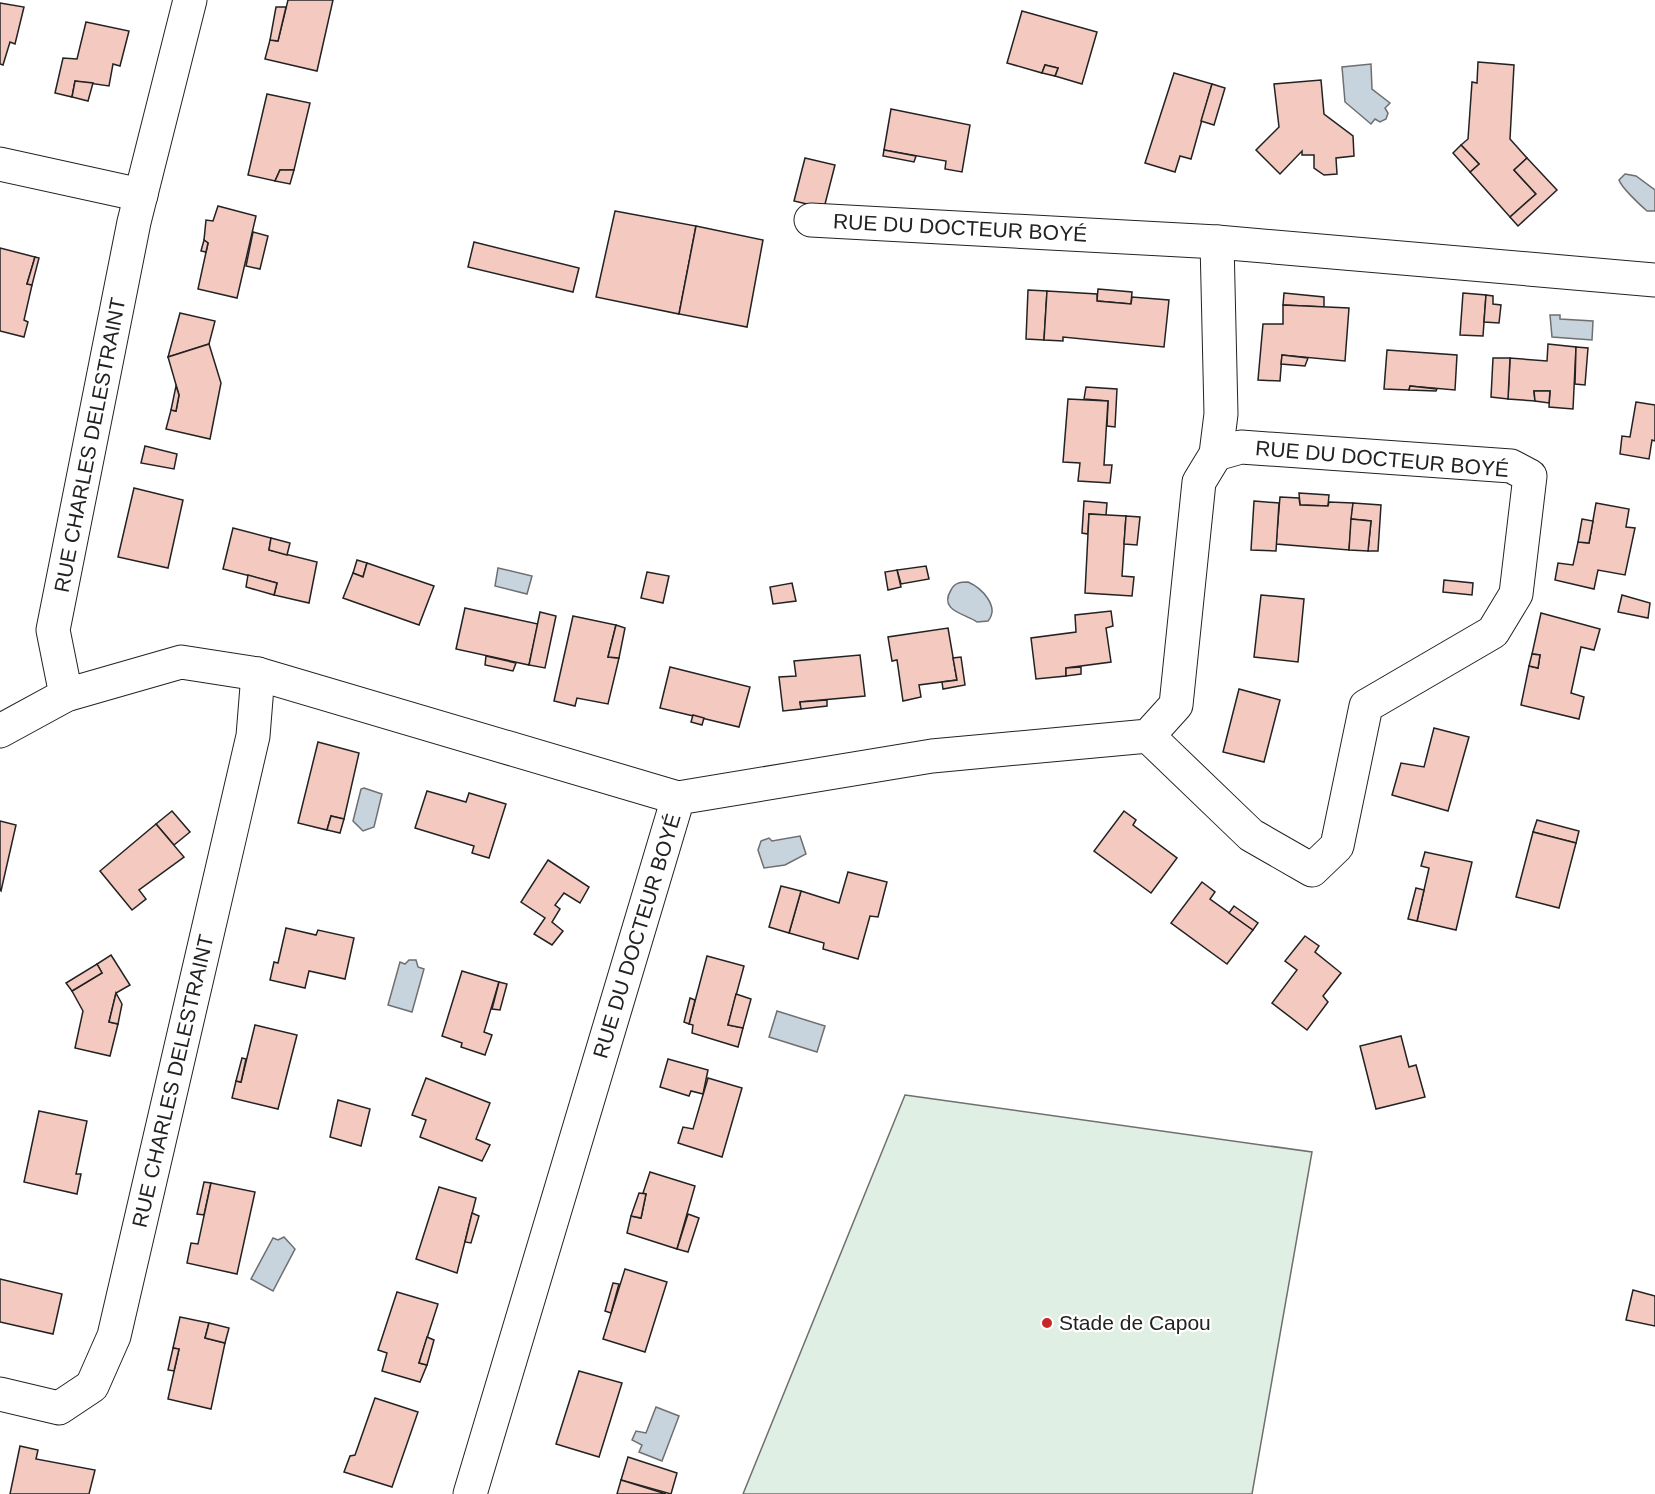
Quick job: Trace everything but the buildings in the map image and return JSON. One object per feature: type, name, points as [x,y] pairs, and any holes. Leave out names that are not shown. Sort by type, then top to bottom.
[{"type":"street","name":"RUE CHARLES DELESTRAINT","points":[[66,695],[53,630],[141,195],[190,0]]},
{"type":"street","points":[[0,164],[141,195]]},
{"type":"street","name":"RUE DU DOCTEUR BOYÉ","points":[[812,220],[1216,242],[1655,280]]},
{"type":"street","points":[[1148,736],[1176,705],[1199,482],[1216,454],[1221,414],[1216,242]]},
{"type":"street","name":"RUE DU DOCTEUR BOYÉ","points":[[470,1494],[678,798],[932,756],[1148,736],[1251,835],[1312,870],[1338,846],[1366,706],[1493,632],[1516,594],[1530,476],[1511,466],[1241,447],[1216,454]]},
{"type":"street","points":[[0,731],[66,695],[181,662],[258,674],[678,798]]},
{"type":"street","name":"RUE CHARLES DELESTRAINT","points":[[0,1394],[59,1408],[92,1386],[114,1336],[252,736],[258,674]]},
{"type":"green space","name":"Stade de Capou","points":[[905,1095],[1312,1152],[1252,1494],[743,1494]]},
{"type":"shaded area","points":[[1371,64],[1372,89],[1390,103],[1385,108],[1388,113],[1386,119],[1380,122],[1375,119],[1371,124],[1345,102],[1342,67]]},
{"type":"shaded area","points":[[1625,174],[1636,176],[1655,190],[1655,211],[1647,211],[1623,187],[1619,180]]},
{"type":"shaded area","points":[[1550,315],[1560,315],[1560,319],[1593,321],[1592,340],[1552,337]]},
{"type":"shaded area","points":[[498,568],[532,576],[527,594],[495,586]]},
{"type":"shaded area","points":[[968,582],[988,598],[992,610],[988,621],[977,622],[955,611],[948,603],[948,597],[954,586]]},
{"type":"shaded area","points":[[361,789],[382,794],[374,827],[363,831],[353,821]]},
{"type":"shaded area","points":[[800,836],[806,854],[785,865],[764,868],[758,850],[761,841],[769,838],[772,841]]},
{"type":"shaded area","points":[[409,960],[416,960],[418,967],[424,969],[412,1012],[388,1005],[400,962],[405,964]]},
{"type":"shaded area","points":[[777,1011],[825,1026],[817,1052],[769,1037]]},
{"type":"shaded area","points":[[284,1237],[295,1249],[273,1291],[251,1279],[273,1238],[278,1240]]},
{"type":"shaded area","points":[[656,1407],[679,1416],[662,1461],[639,1452],[642,1445],[632,1440],[636,1431],[646,1433]]},
{"type":"place","name":"Stade de Capou","points":[[1047,1323]]}]
